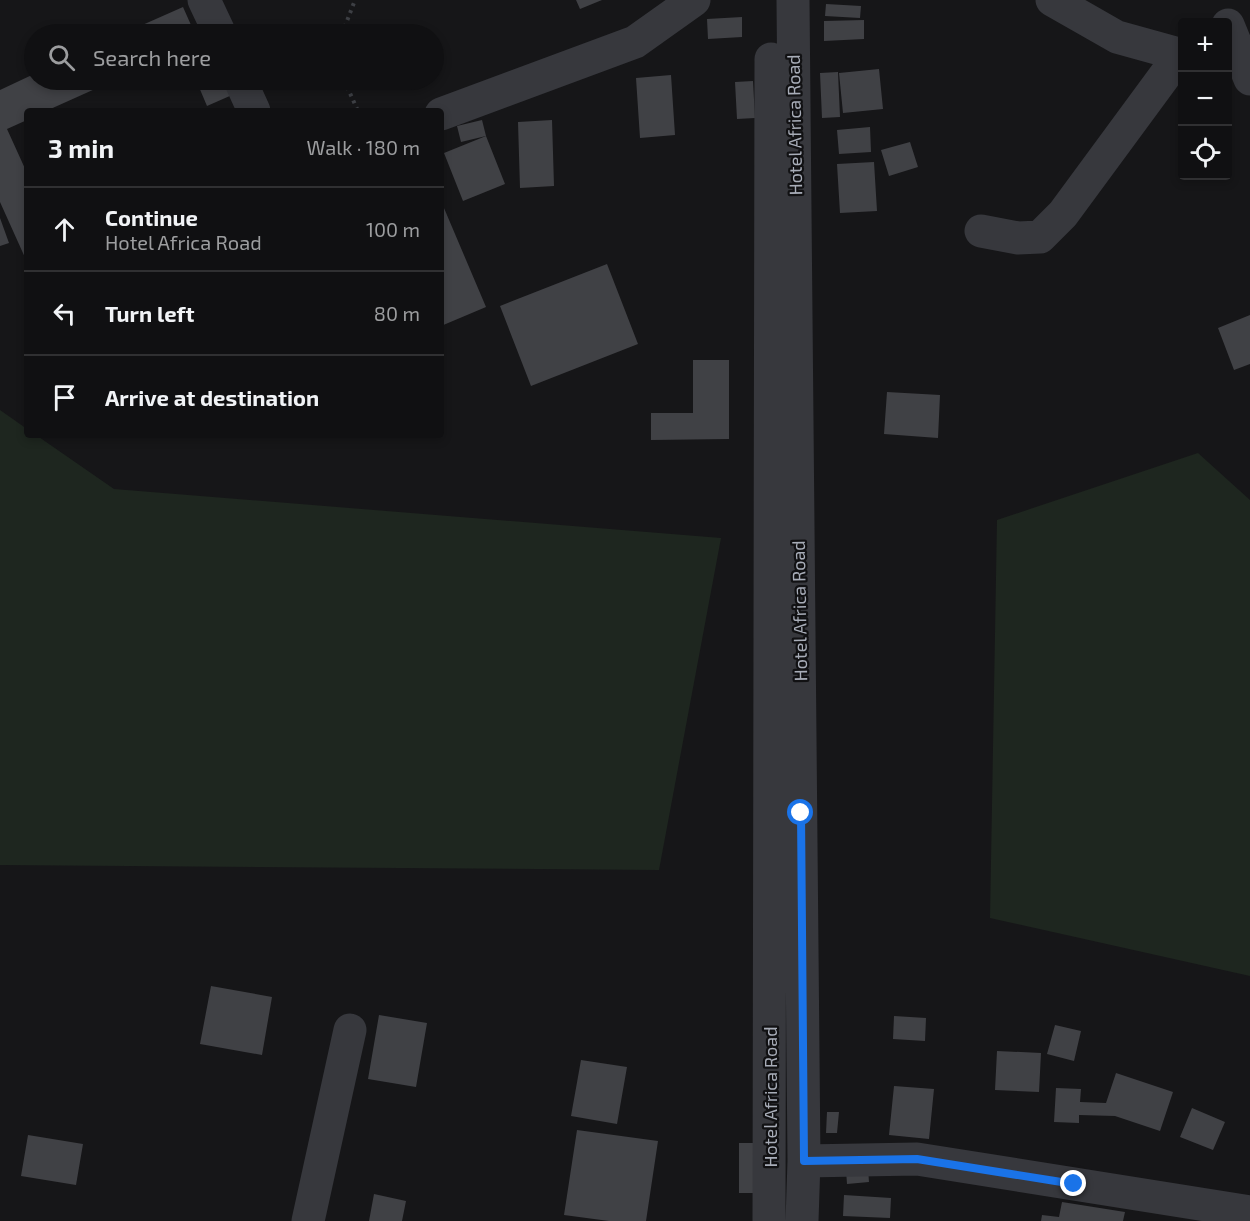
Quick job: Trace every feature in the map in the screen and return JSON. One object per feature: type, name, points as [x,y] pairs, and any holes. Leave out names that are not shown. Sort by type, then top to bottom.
[{"type":"street","points":[[204,0],[215,24]]},
{"type":"street","points":[[444,113],[635,42],[694,0]]},
{"type":"street","name":"Hotel Africa Road","points":[[769,1221],[771,0]]},
{"type":"street","name":"Hotel Africa Road","points":[[793,0],[804,1161],[802,1221]]},
{"type":"street","points":[[1052,0],[1117,37],[1178,54]]},
{"type":"street","points":[[1217,0],[1224,18]]},
{"type":"street","points":[[1232,41],[1242,74]]},
{"type":"street","points":[[981,231],[1018,238],[1040,237],[1063,214],[1178,59]]},
{"type":"street","points":[[245,90],[253,108]]},
{"type":"street","points":[[308,1221],[350,1030]]},
{"type":"street","points":[[804,1161],[917,1159],[1250,1212]]},
{"type":"path","points":[[346,24],[355,0]]},
{"type":"path","points":[[349,90],[357,108]]},
{"type":"shaded area","points":[[0,410],[24,427],[24,438],[40,438],[114,489],[721,538],[659,870],[0,865]]},
{"type":"shaded area","points":[[1198,453],[1250,500],[1250,976],[990,918],[997,520]]},
{"type":"building","points":[[576,0],[602,0],[580,9]]},
{"type":"building","points":[[826,4],[861,6],[860,18],[825,16]]},
{"type":"building","points":[[183,7],[191,24],[145,24]]},
{"type":"building","points":[[742,17],[742,37],[708,39],[707,19]]},
{"type":"building","points":[[864,20],[864,39],[824,41],[824,21]]},
{"type":"building","points":[[879,69],[883,109],[843,113],[839,73]]},
{"type":"building","points":[[838,72],[840,117],[822,118],[820,73]]},
{"type":"building","points":[[671,75],[675,135],[640,138],[636,78]]},
{"type":"building","points":[[24,79],[24,90],[93,90],[53,108],[24,108],[24,121],[7,129],[24,166],[24,255],[0,202],[0,90]]},
{"type":"building","points":[[753,81],[755,118],[737,119],[735,82]]},
{"type":"building","points":[[200,90],[230,90],[232,95],[207,106]]},
{"type":"building","points":[[482,120],[486,136],[461,142],[457,126]]},
{"type":"building","points":[[552,120],[554,186],[520,188],[518,122]]},
{"type":"building","points":[[870,127],[871,152],[839,154],[837,130]]},
{"type":"building","points":[[486,136],[505,184],[463,201],[444,153]]},
{"type":"building","points":[[910,142],[918,167],[889,176],[881,150]]},
{"type":"building","points":[[874,162],[877,211],[840,213],[837,164]]},
{"type":"building","points":[[444,208],[486,307],[444,325]]},
{"type":"building","points":[[0,218],[9,243],[0,246]]},
{"type":"building","points":[[607,264],[638,344],[531,386],[500,306]]},
{"type":"building","points":[[1250,315],[1250,364],[1234,370],[1218,328]]},
{"type":"building","points":[[693,360],[729,360],[729,439],[651,440],[651,413],[693,413]]},
{"type":"building","points":[[887,392],[940,395],[938,438],[884,434]]},
{"type":"building","points":[[211,986],[272,997],[262,1055],[200,1044]]},
{"type":"building","points":[[379,1015],[427,1023],[416,1087],[368,1079]]},
{"type":"building","points":[[894,1016],[926,1018],[925,1041],[893,1039]]},
{"type":"building","points":[[1055,1025],[1081,1031],[1074,1061],[1047,1054]]},
{"type":"building","points":[[997,1051],[1041,1053],[1039,1092],[995,1090]]},
{"type":"building","points":[[581,1060],[627,1067],[617,1124],[571,1116]]},
{"type":"building","points":[[1116,1073],[1173,1092],[1160,1131],[1115,1116],[1079,1115],[1079,1123],[1054,1122],[1056,1088],[1081,1089],[1080,1102],[1106,1103]]},
{"type":"building","points":[[894,1086],[934,1089],[929,1139],[889,1135]]},
{"type":"building","points":[[1192,1108],[1225,1122],[1213,1150],[1180,1137]]},
{"type":"building","points":[[827,1112],[839,1112],[837,1133],[826,1133]]},
{"type":"building","points":[[577,1130],[658,1141],[646,1221],[609,1221],[564,1215]]},
{"type":"building","points":[[28,1135],[83,1144],[76,1185],[21,1176]]},
{"type":"building","points":[[739,1143],[767,1143],[767,1193],[739,1193]]},
{"type":"building","points":[[868,1168],[869,1182],[847,1184],[846,1170]]},
{"type":"building","points":[[374,1194],[406,1201],[402,1221],[369,1221]]},
{"type":"building","points":[[844,1195],[891,1198],[890,1218],[843,1216]]},
{"type":"building","points":[[1062,1202],[1125,1212],[1123,1221],[1041,1221],[1042,1215],[1059,1217]]},
{"type":"route","points":[[801,813],[804,1161],[917,1159],[1074,1184]]}]
